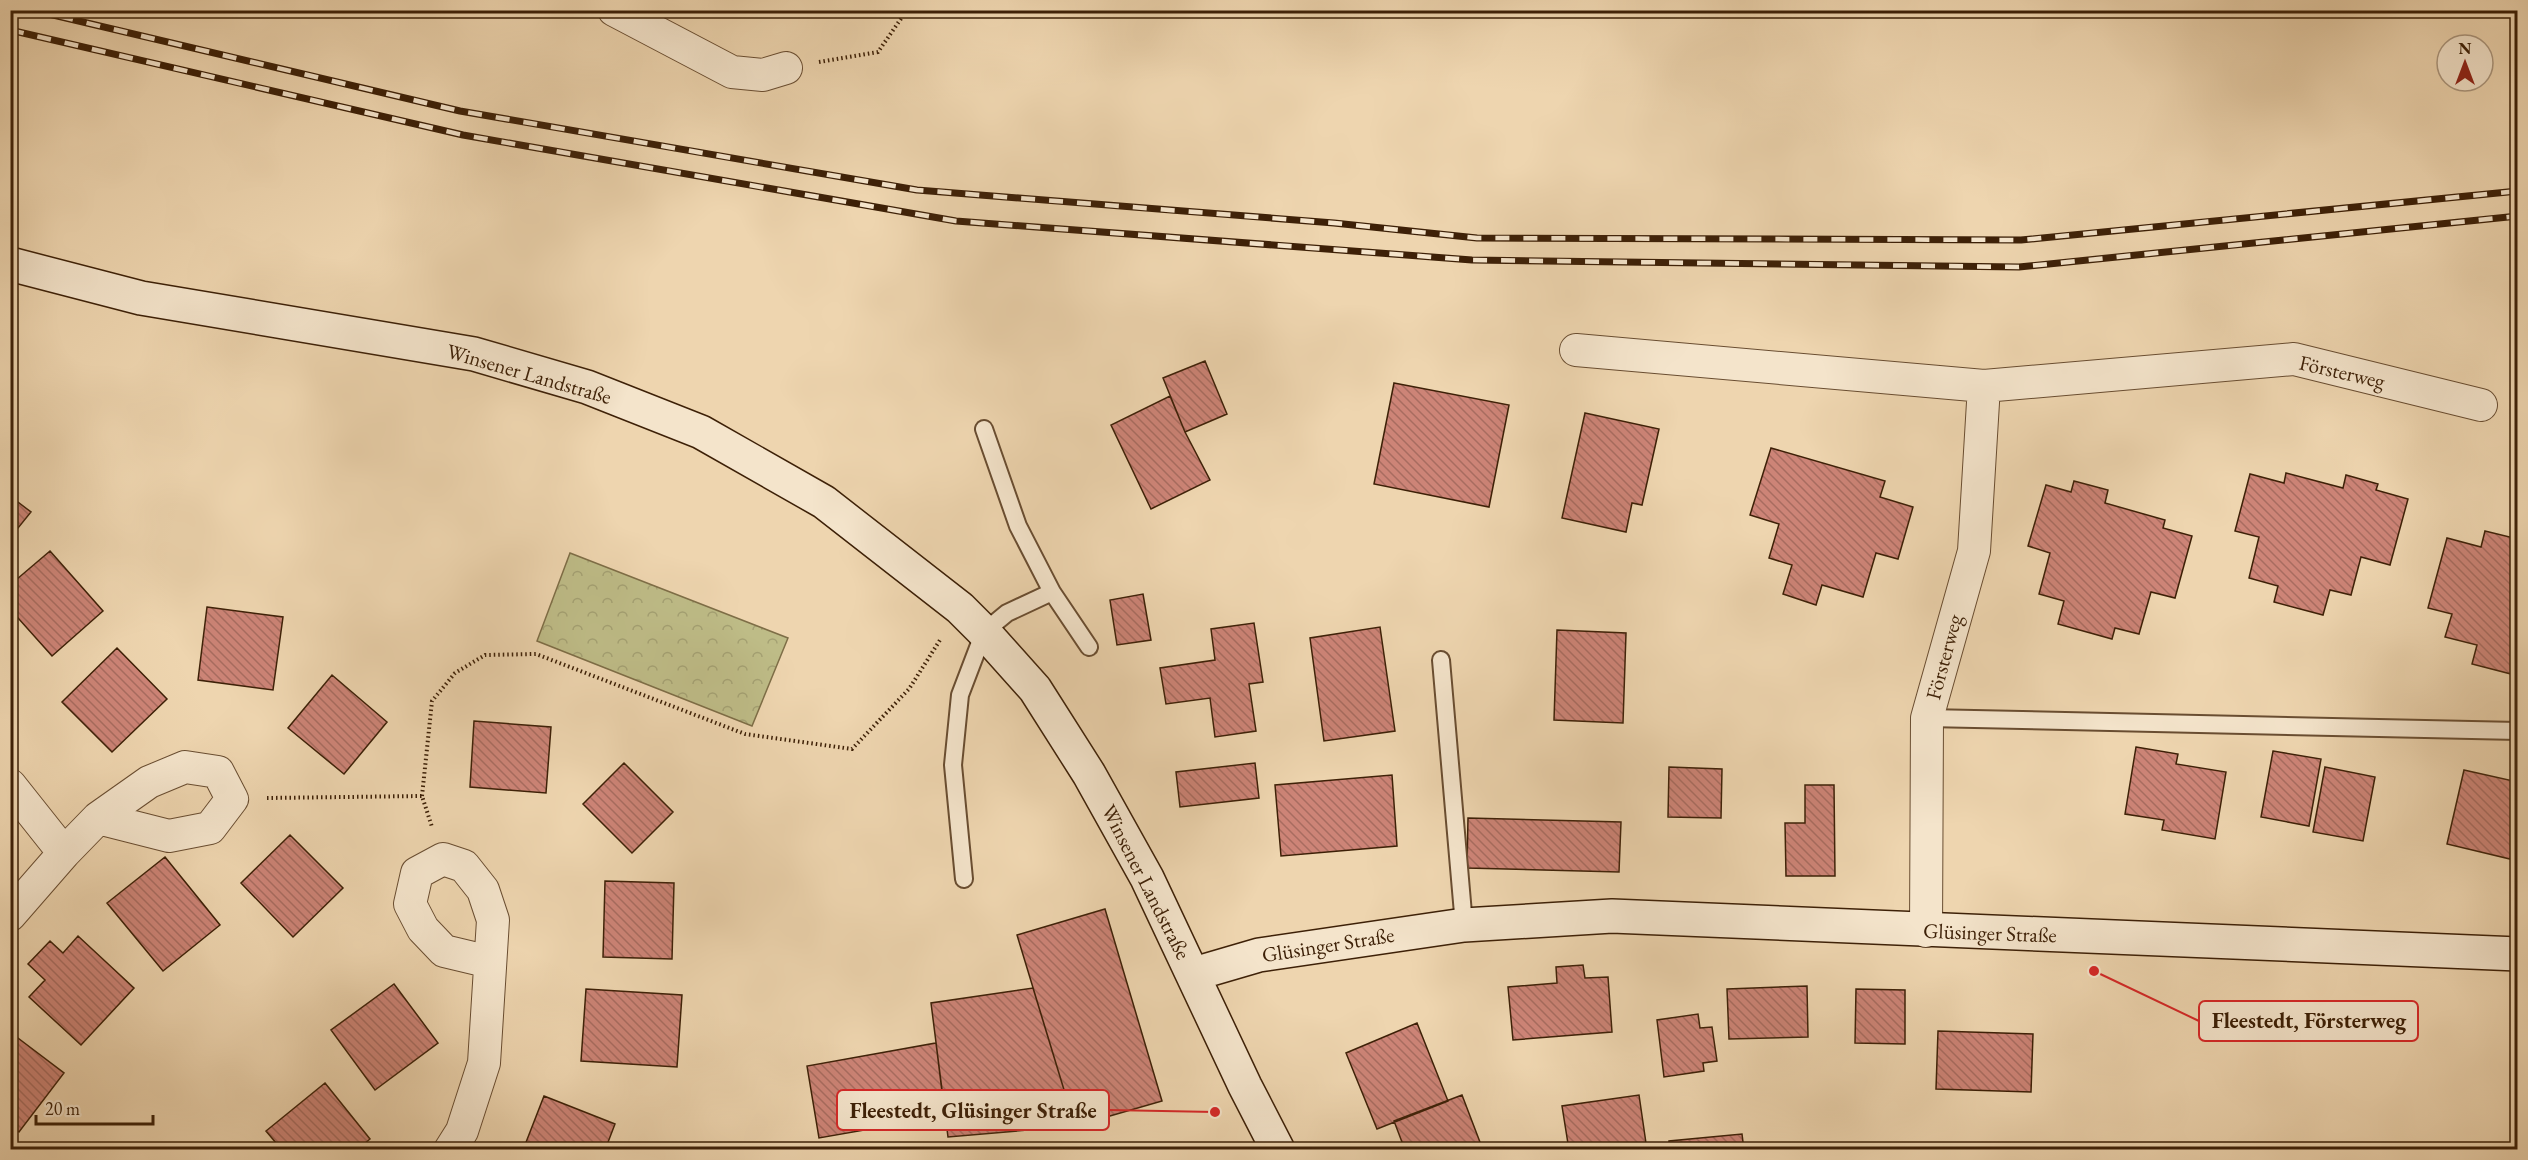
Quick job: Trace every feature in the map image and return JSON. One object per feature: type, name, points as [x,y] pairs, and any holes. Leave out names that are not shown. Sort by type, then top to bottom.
[{"type":"street","points":[[614,10],[732,72],[763,75],[786,68]]},
{"type":"street","name":"Winsener Landstraße","points":[[10,264],[141,298],[474,354],[587,387],[701,432],[824,502],[960,608],[1035,689],[1089,774],[1147,878],[1245,1086],[1278,1149]]},
{"type":"street","name":"Försterweg","points":[[1576,350],[1984,386],[2294,359],[2481,405]]},
{"type":"street","name":"Försterweg","points":[[1926,931],[1928,718],[1974,551],[1984,386]]},
{"type":"street","points":[[10,915],[64,854],[99,819],[149,782],[185,767],[218,772],[232,799],[210,828],[169,836],[99,819]]},
{"type":"street","points":[[10,784],[64,854]]},
{"type":"street","points":[[450,1149],[462,1131],[484,1063],[493,920],[483,890],[464,866],[442,859],[417,873],[410,904],[423,929],[444,951],[490,962]]},
{"type":"street","name":"Glüsinger Straße","points":[[1194,974],[1259,955],[1464,926],[1612,916],[1926,931],[2517,954]]},
{"type":"lane","points":[[984,429],[1018,526],[1052,592],[1089,647]]},
{"type":"lane","points":[[964,879],[953,765],[960,695],[984,632],[1007,613],[1052,592]]},
{"type":"lane","points":[[1441,660],[1464,926]]},
{"type":"lane","points":[[1928,718],[2517,731]]},
{"type":"path","points":[[786,68],[878,52],[907,10]]},
{"type":"path","points":[[442,859],[422,796],[432,701],[455,673],[485,655],[536,654],[745,734],[852,749],[909,689],[960,608]]},
{"type":"path","points":[[232,799],[422,796]]},
{"type":"green space","points":[[570,553],[788,638],[752,726],[537,641]]},
{"type":"building","points":[[1205,361],[1227,414],[1185,432],[1163,378]]},
{"type":"building","points":[[1394,383],[1509,405],[1489,507],[1374,484]]},
{"type":"building","points":[[1170,396],[1185,432],[1210,480],[1151,509],[1111,425]]},
{"type":"building","points":[[1585,413],[1659,429],[1642,505],[1632,503],[1626,532],[1562,518]]},
{"type":"building","points":[[1771,448],[1885,481],[1880,497],[1913,507],[1898,559],[1876,553],[1863,597],[1822,585],[1816,605],[1783,594],[1792,565],[1769,558],[1779,524],[1750,515]]},
{"type":"building","points":[[2286,473],[2343,488],[2346,475],[2378,484],[2376,490],[2408,499],[2390,565],[2361,557],[2351,595],[2330,590],[2323,615],[2274,602],[2278,586],[2249,578],[2259,537],[2235,531],[2250,474],[2284,483]]},
{"type":"building","points":[[2074,481],[2108,490],[2105,503],[2165,520],[2163,528],[2192,536],[2175,598],[2151,592],[2139,634],[2115,628],[2112,639],[2058,624],[2064,601],[2039,594],[2050,553],[2028,546],[2046,485],[2071,492]]},
{"type":"building","points":[[10,496],[31,512],[10,538]]},
{"type":"building","points":[[2485,531],[2518,539],[2518,667],[2515,675],[2472,664],[2477,645],[2445,637],[2452,614],[2428,608],[2447,538],[2481,547]]},
{"type":"building","points":[[50,551],[103,611],[52,656],[10,609],[10,585]]},
{"type":"building","points":[[1143,594],[1151,640],[1117,645],[1110,600]]},
{"type":"building","points":[[207,607],[283,617],[273,690],[198,680]]},
{"type":"building","points":[[1254,623],[1263,682],[1249,684],[1256,731],[1215,737],[1210,698],[1166,704],[1160,668],[1215,660],[1211,629]]},
{"type":"building","points":[[1380,627],[1395,731],[1324,741],[1310,638]]},
{"type":"building","points":[[1557,630],[1626,633],[1623,723],[1554,720]]},
{"type":"building","points":[[117,648],[167,699],[112,752],[62,702]]},
{"type":"building","points":[[332,675],[387,722],[344,774],[288,728]]},
{"type":"building","points":[[474,721],[551,727],[546,793],[470,787]]},
{"type":"building","points":[[2136,747],[2178,754],[2176,764],[2226,772],[2215,839],[2162,830],[2164,820],[2125,814]]},
{"type":"building","points":[[2273,751],[2321,759],[2309,826],[2261,817]]},
{"type":"building","points":[[624,763],[673,812],[632,853],[583,804]]},
{"type":"building","points":[[1255,763],[1259,798],[1180,807],[1176,772]]},
{"type":"building","points":[[1669,767],[1722,769],[1721,818],[1668,817]]},
{"type":"building","points":[[2325,767],[2375,777],[2363,841],[2313,832]]},
{"type":"building","points":[[2464,770],[2518,782],[2518,827],[2510,859],[2447,844]]},
{"type":"building","points":[[1392,775],[1397,846],[1281,856],[1275,785]]},
{"type":"building","points":[[1805,785],[1834,785],[1835,876],[1786,876],[1785,823],[1805,823]]},
{"type":"building","points":[[1468,818],[1621,822],[1619,872],[1467,868]]},
{"type":"building","points":[[290,835],[343,888],[293,937],[241,883]]},
{"type":"building","points":[[165,857],[220,925],[163,971],[107,903]]},
{"type":"building","points":[[605,881],[674,883],[672,959],[603,957]]},
{"type":"building","points":[[1105,909],[1162,1101],[1075,1126],[1017,935]]},
{"type":"building","points":[[78,936],[134,988],[81,1045],[29,997],[45,980],[28,964],[50,941],[63,953]]},
{"type":"building","points":[[1583,965],[1585,978],[1608,977],[1612,1032],[1513,1040],[1508,987],[1557,983],[1556,967]]},
{"type":"building","points":[[394,984],[438,1043],[375,1090],[331,1030]]},
{"type":"building","points":[[1807,986],[1808,1037],[1729,1039],[1727,989]]},
{"type":"building","points":[[1033,988],[1075,1126],[948,1137],[931,1003]]},
{"type":"building","points":[[586,989],[682,995],[677,1067],[581,1061]]},
{"type":"building","points":[[1856,989],[1905,990],[1905,1044],[1855,1043]]},
{"type":"building","points":[[1698,1014],[1700,1028],[1712,1027],[1717,1061],[1703,1063],[1704,1071],[1664,1077],[1657,1020]]},
{"type":"building","points":[[1417,1023],[1448,1101],[1377,1129],[1346,1053]]},
{"type":"building","points":[[1938,1031],[2033,1034],[2031,1092],[1936,1089]]},
{"type":"building","points":[[10,1032],[64,1073],[19,1132],[10,1125]]},
{"type":"building","points":[[936,1043],[945,1116],[819,1138],[807,1066]]},
{"type":"building","points":[[325,1083],[370,1139],[357,1150],[282,1150],[266,1131]]},
{"type":"building","points":[[1462,1095],[1483,1150],[1405,1150],[1394,1121]]},
{"type":"building","points":[[1639,1095],[1647,1150],[1569,1150],[1562,1106]]},
{"type":"building","points":[[544,1096],[615,1124],[605,1150],[523,1150]]},
{"type":"building","points":[[1742,1134],[1744,1150],[1669,1150],[1669,1141]]},
{"type":"railway","points":[[32,10],[460,111],[917,190],[1334,223],[1477,238],[2021,240],[2518,191]]},
{"type":"railway","points":[[10,30],[463,135],[956,221],[1472,260],[2019,267],[2518,216]]},
{"type":"place","name":"Fleestedt, Försterweg","points":[[2094,971]]},
{"type":"place","name":"Fleestedt, Glüsinger Straße","points":[[1215,1112]]}]
